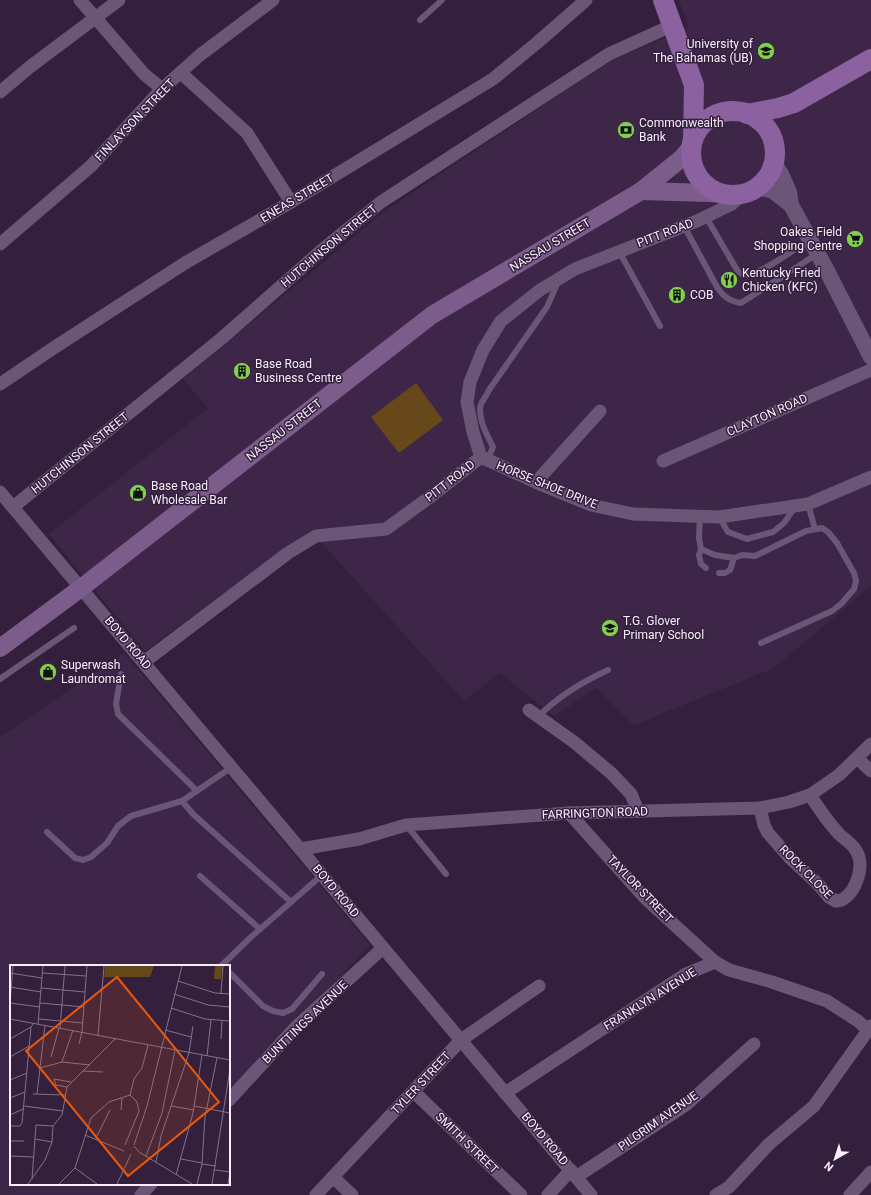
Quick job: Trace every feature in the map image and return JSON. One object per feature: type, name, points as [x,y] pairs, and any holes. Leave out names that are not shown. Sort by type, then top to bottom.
[{"type":"main road","points":[[664,0],[694,85],[711,105],[721,113]]},
{"type":"main road","points":[[747,114],[778,108],[794,103],[871,59]]},
{"type":"main road","points":[[694,85],[692,144],[693,167],[701,180],[712,189],[742,192]]},
{"type":"main road","points":[[771,136],[778,123],[794,103]]},
{"type":"main road","points":[[641,191],[709,193],[742,192],[769,175],[774,163],[775,149],[771,136],[759,120],[747,114],[734,111],[721,113],[714,116],[704,123],[696,134],[692,144]]},
{"type":"main road","name":"NASSAU STREET","points":[[0,648],[81,588],[432,315],[641,191],[682,158],[692,144]]},
{"type":"street","points":[[80,0],[144,74],[162,89]]},
{"type":"street","points":[[0,92],[31,66],[118,0]]},
{"type":"street","name":"FINLAYSON STREET","points":[[0,244],[91,166],[162,89],[200,55],[273,0]]},
{"type":"street","name":"ENEAS STREET","points":[[0,384],[55,346],[184,263],[291,202],[493,79],[586,0]]},
{"type":"street","name":"HUTCHINSON STREET","points":[[12,507],[222,338],[322,250],[382,202],[609,54],[672,25]]},
{"type":"street","points":[[181,73],[247,134],[291,202]]},
{"type":"street","points":[[774,163],[789,192],[791,205],[814,246],[871,357]]},
{"type":"street","points":[[742,192],[773,192],[791,205]]},
{"type":"street","name":"PITT ROAD","points":[[144,662],[288,553],[316,536],[386,529],[484,459],[473,432],[467,402],[470,382],[483,350],[501,321],[540,290],[575,269],[706,216],[732,204],[742,192]]},
{"type":"street","name":"CLAYTON ROAD","points":[[663,461],[871,370]]},
{"type":"street","points":[[536,482],[600,411]]},
{"type":"street","name":"HORSE SHOE DRIVE","points":[[484,459],[591,505],[633,514],[719,517],[802,505],[871,477]]},
{"type":"street","name":"BOYD ROAD","points":[[0,492],[591,1195]]},
{"type":"street","points":[[533,713],[574,742],[611,773],[631,794],[638,811]]},
{"type":"street","name":"FARRINGTON ROAD","points":[[301,849],[359,839],[406,825],[569,812],[760,808],[789,802],[810,795],[839,775],[871,744]]},
{"type":"street","points":[[857,758],[871,771]]},
{"type":"street","name":"ROCK CLOSE","points":[[760,808],[764,825],[768,833],[790,858],[818,884],[829,897],[836,901],[842,900],[852,890],[856,882],[860,870],[860,859],[855,848],[841,836],[823,816],[810,795]]},
{"type":"street","name":"TAYLOR STREET","points":[[569,812],[645,898],[714,962]]},
{"type":"street","name":"BUNTTINGS AVENUE","points":[[230,1099],[297,1026],[384,948]]},
{"type":"street","points":[[714,962],[729,970],[772,982],[827,1001],[870,1028],[814,1106],[769,1144],[729,1187],[716,1195]]},
{"type":"street","name":"FRANKLYN AVENUE","points":[[505,1093],[686,974],[714,962]]},
{"type":"street","name":"TYLER STREET","points":[[316,1195],[414,1092],[461,1040],[539,986]]},
{"type":"street","name":"PILGRIM AVENUE","points":[[548,1195],[574,1174],[687,1104],[754,1044]]},
{"type":"street","name":"SMITH STREET","points":[[414,1092],[521,1195]]},
{"type":"street","points":[[850,1195],[871,1172]]},
{"type":"street","points":[[332,1177],[352,1195]]},
{"type":"street","points":[[141,1195],[150,1185]]},
{"type":"lane","points":[[420,20],[442,0]]},
{"type":"lane","points":[[706,216],[737,270],[741,274],[751,274],[814,246]]},
{"type":"lane","points":[[684,226],[722,295],[730,301],[741,303],[814,246]]},
{"type":"lane","points":[[620,251],[660,326]]},
{"type":"lane","points":[[484,459],[493,447],[483,424],[481,405],[489,390],[547,307],[561,278]]},
{"type":"lane","points":[[719,517],[728,532],[747,540],[772,532],[784,523],[802,505],[815,528]]},
{"type":"lane","points":[[700,516],[699,538],[701,549],[699,555],[701,564],[706,568]]},
{"type":"lane","points":[[701,549],[715,555],[734,558],[742,555],[755,556],[815,528],[822,528],[828,532],[837,543],[854,573],[856,581],[854,588],[841,604],[832,611],[761,643]]},
{"type":"lane","points":[[720,573],[725,573],[730,570],[734,558]]},
{"type":"lane","points":[[0,680],[74,628]]},
{"type":"lane","points":[[533,713],[550,704],[582,682],[608,670]]},
{"type":"lane","points":[[121,674],[116,704],[118,714],[197,791]]},
{"type":"lane","points":[[47,832],[75,858],[83,860],[91,857],[106,843],[118,826],[131,816],[182,801],[232,767]]},
{"type":"lane","points":[[182,801],[193,814],[292,902]]},
{"type":"lane","points":[[406,825],[446,874]]},
{"type":"lane","points":[[223,965],[260,929],[322,875]]},
{"type":"lane","points":[[200,876],[260,929]]},
{"type":"lane","points":[[230,973],[263,1006],[273,1011],[283,1013],[292,1009],[322,974]]},
{"type":"shaded area","points":[[679,0],[871,0],[871,586],[774,668],[634,725],[596,688],[554,716],[500,673],[464,701],[312,532],[258,568],[145,651],[49,534],[208,408],[183,379],[386,210],[612,60],[689,28]]},
{"type":"shaded area","points":[[416,383],[443,420],[399,453],[371,417]]},
{"type":"shaded area","points":[[124,653],[370,945],[230,1095],[230,965],[10,965],[10,1185],[147,1185],[137,1195],[0,1195],[0,737]]},
{"type":"place","name":"University of The Bahamas (UB)","points":[[766,51]]},
{"type":"place","name":"Commonwealth Bank","points":[[626,130]]},
{"type":"place","name":"Oakes Field Shopping Centre","points":[[855,239]]},
{"type":"place","name":"Kentucky Fried Chicken (KFC)","points":[[729,280]]},
{"type":"place","name":"COB","points":[[677,295]]},
{"type":"place","name":"Base Road Business Centre","points":[[242,371]]},
{"type":"place","name":"Base Road Wholesale Bar","points":[[138,493]]},
{"type":"place","name":"T.G. Glover Primary School","points":[[610,628]]},
{"type":"place","name":"Superwash Laundromat","points":[[48,672]]}]
